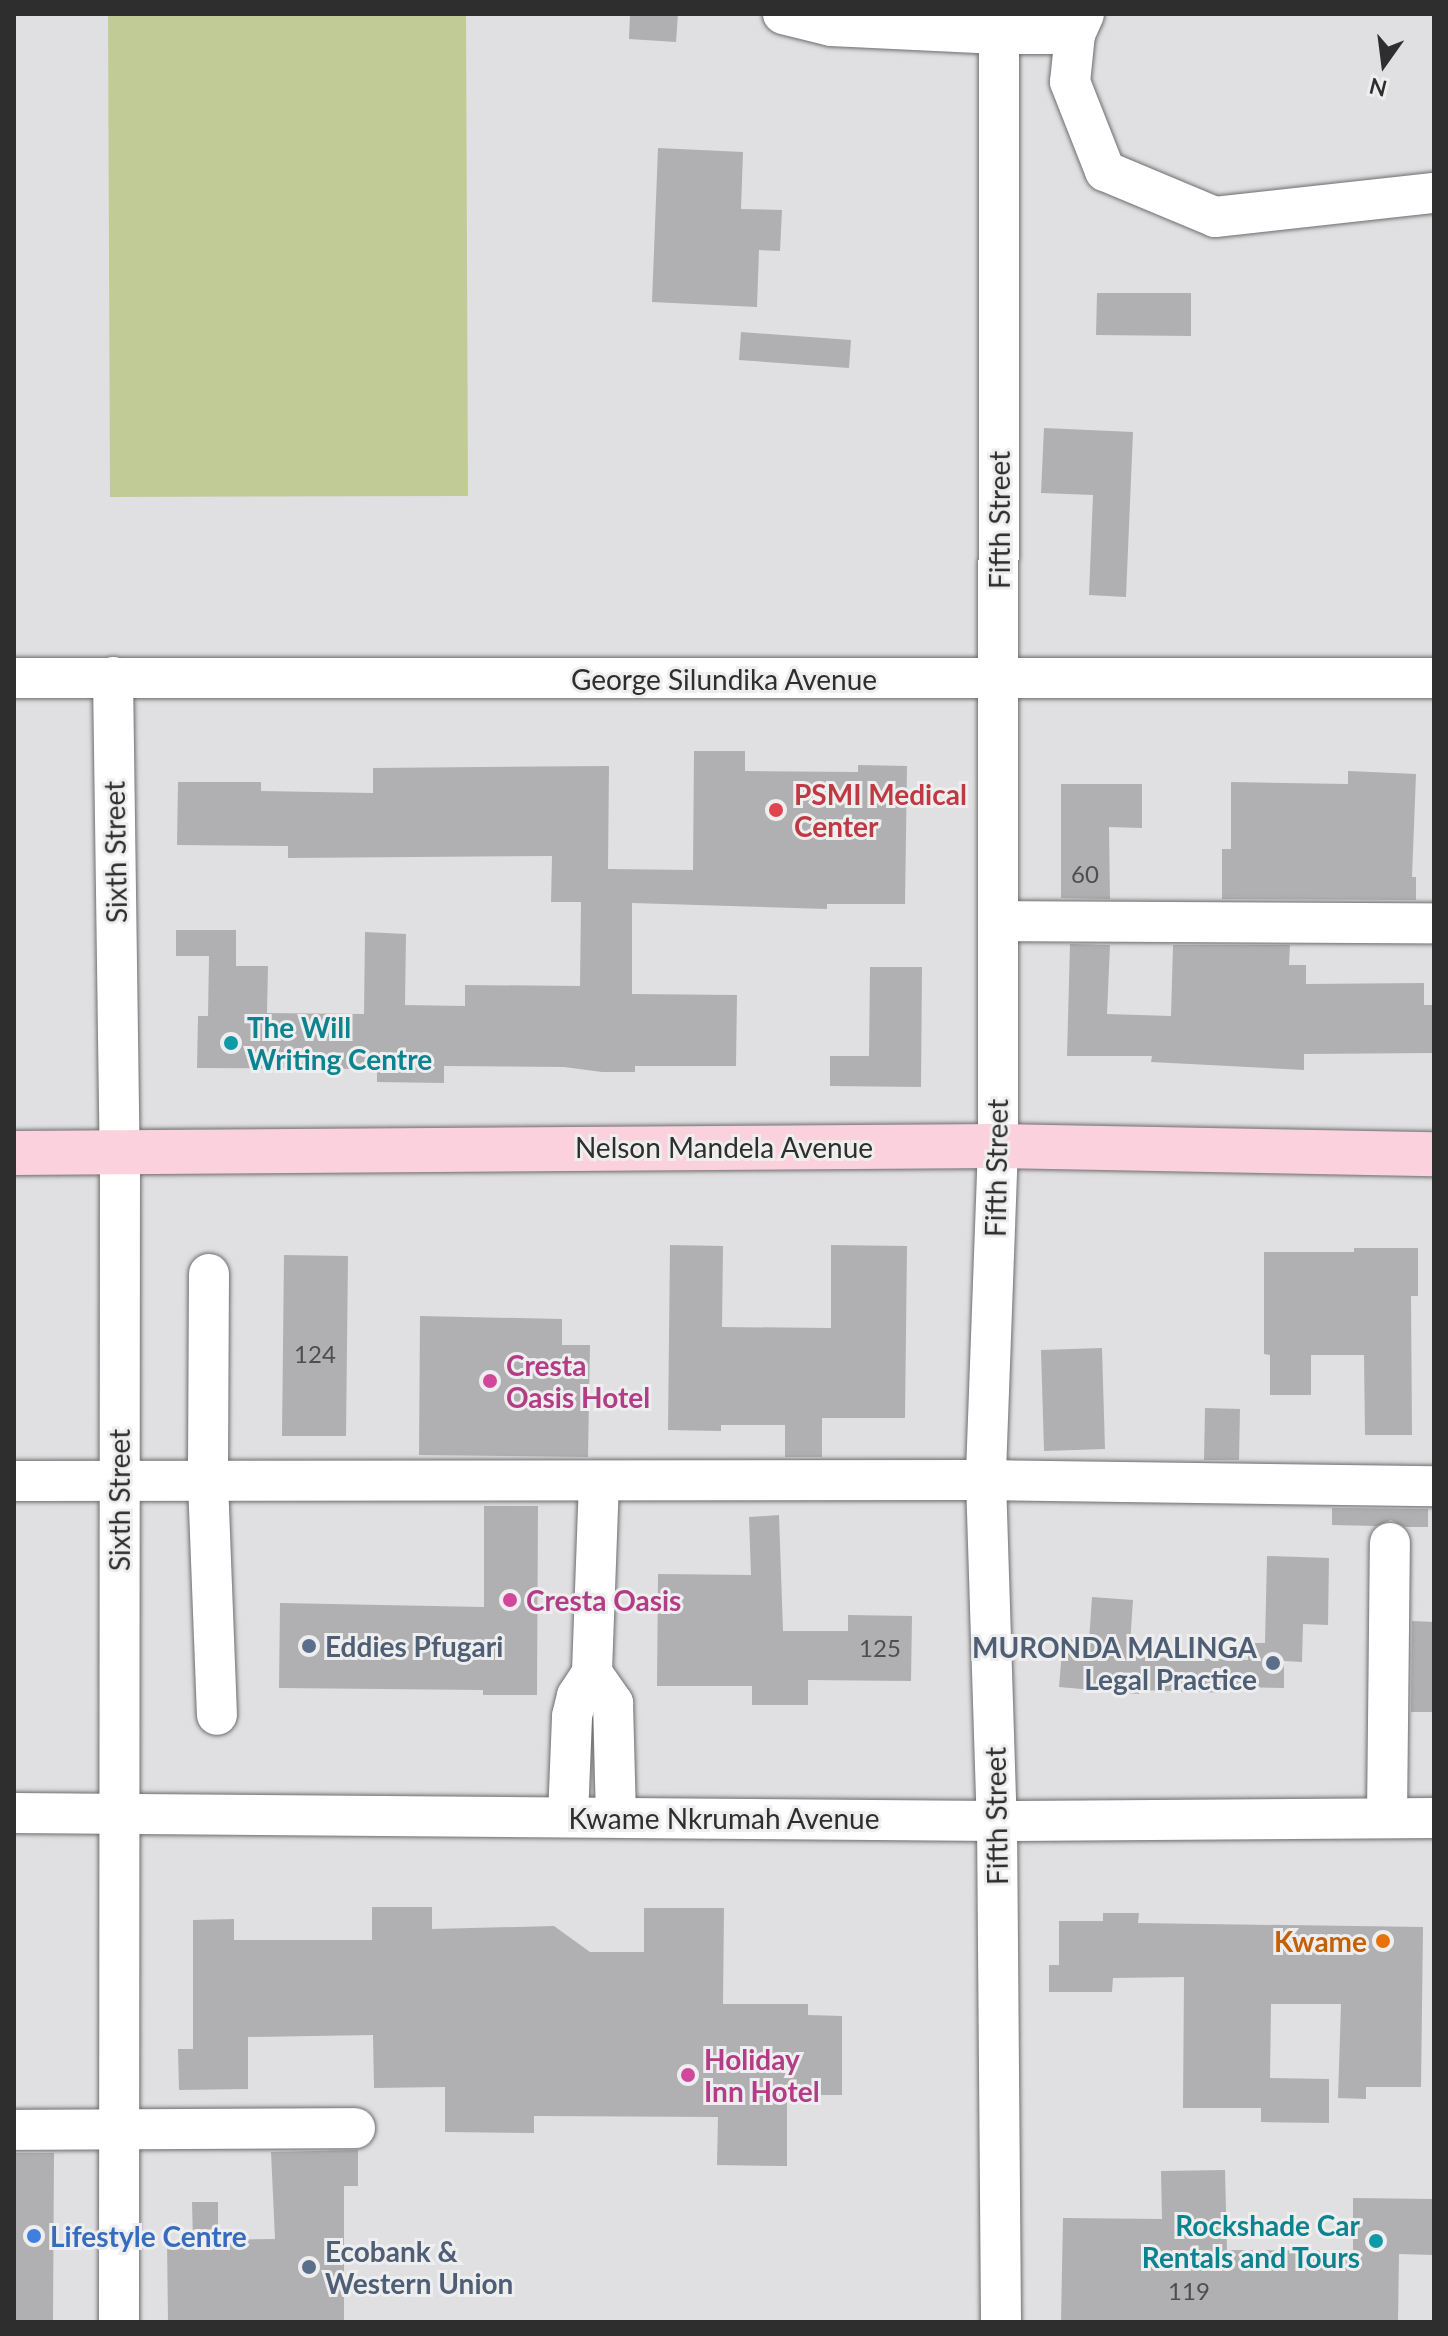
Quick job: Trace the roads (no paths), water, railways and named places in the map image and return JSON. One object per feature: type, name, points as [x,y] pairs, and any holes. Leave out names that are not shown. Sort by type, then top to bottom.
[{"type":"main road","name":"Nelson Mandela Avenue","points":[[14,1153],[120,1149],[998,1146],[1434,1154]]},
{"type":"street","points":[[783,14],[831,26],[1080,24],[1070,82],[1105,171],[1215,217],[1434,193]]},
{"type":"street","name":"Fifth Street","points":[[999,24],[998,1146],[986,1480],[997,1821],[1001,2322]]},
{"type":"street","name":"Sixth Street","points":[[113,677],[120,1149],[117,1813],[121,2129],[119,2322]]},
{"type":"street","name":"George Silundika Avenue","points":[[14,678],[999,681],[1434,678]]},
{"type":"street","points":[[998,921],[1434,923]]},
{"type":"street","points":[[209,1274],[208,1482],[217,1715]]},
{"type":"street","points":[[14,1481],[986,1480],[1434,1486]]},
{"type":"street","points":[[568,1817],[572,1716],[577,1696],[592,1673],[599,1481]]},
{"type":"street","points":[[1387,1818],[1390,1543]]},
{"type":"street","points":[[592,1673],[613,1703],[616,1817]]},
{"type":"street","name":"Kwame Nkrumah Avenue","points":[[14,1813],[997,1821],[1434,1818]]},
{"type":"street","points":[[14,2130],[355,2128]]},
{"type":"place","name":"PSMI Medical Center","points":[[776,810]]},
{"type":"place","name":"The Will Writing Centre","points":[[231,1043]]},
{"type":"place","name":"Cresta Oasis Hotel","points":[[490,1381]]},
{"type":"place","name":"Cresta Oasis","points":[[510,1600]]},
{"type":"place","name":"Eddies Pfugari","points":[[309,1646]]},
{"type":"place","name":"MURONDA MALINGA Legal Practice","points":[[1273,1663]]},
{"type":"place","name":"Kwame","points":[[1383,1941]]},
{"type":"place","name":"Holiday Inn Hotel","points":[[688,2075]]},
{"type":"place","name":"Lifestyle Centre","points":[[34,2236]]},
{"type":"place","name":"Rockshade Car Rentals and Tours","points":[[1376,2241]]},
{"type":"place","name":"Ecobank & Western Union","points":[[309,2267]]}]
